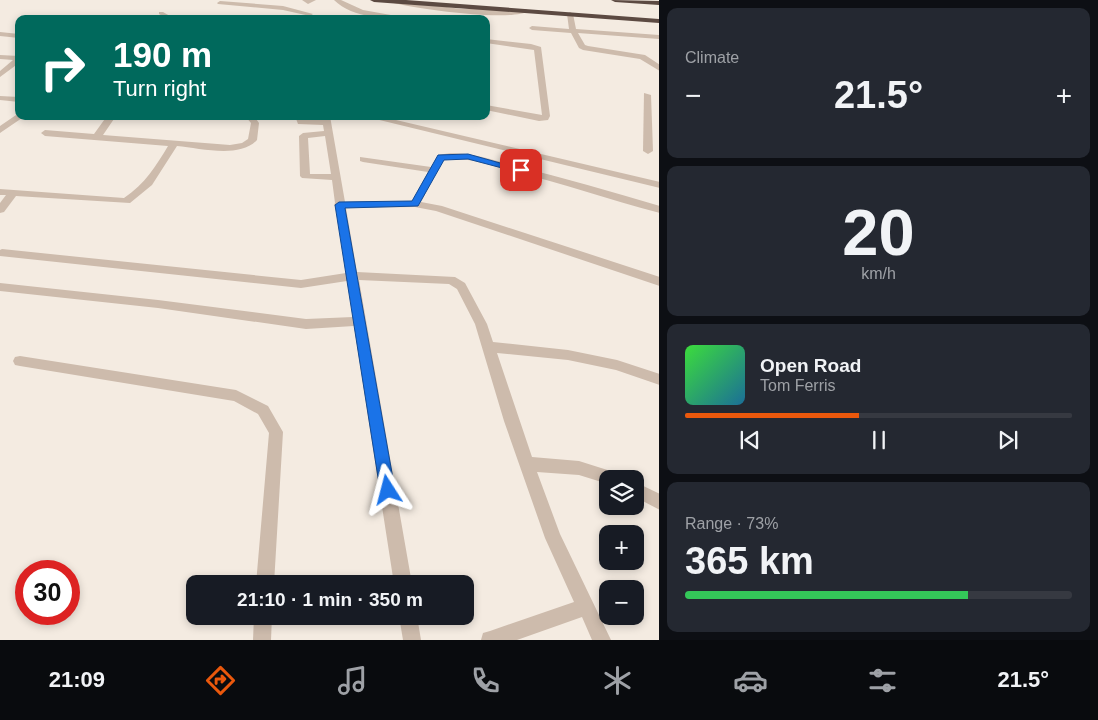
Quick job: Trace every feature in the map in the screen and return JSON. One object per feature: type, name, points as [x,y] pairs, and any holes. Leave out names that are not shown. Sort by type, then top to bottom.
[{"type":"highway","points":[[374,0],[659,20]]},
{"type":"highway","points":[[492,0],[600,8]]},
{"type":"highway","points":[[615,0],[659,3]]},
{"type":"highway","points":[[610,8],[659,12]]},
{"type":"street","points":[[336,0],[343,6],[355,11],[382,15]]},
{"type":"street","points":[[309,1],[310,15]]},
{"type":"street","points":[[220,4],[283,8],[307,15]]},
{"type":"street","points":[[161,13],[165,15]]},
{"type":"street","points":[[570,14],[573,31],[582,46],[642,57],[659,69]]},
{"type":"street","points":[[532,28],[659,38]]},
{"type":"street","points":[[0,34],[15,36]]},
{"type":"street","points":[[490,41],[531,46],[538,49],[546,116],[545,118],[538,118],[490,108]]},
{"type":"street","points":[[0,56],[15,58]]},
{"type":"street","points":[[0,75],[15,62]]},
{"type":"street","points":[[648,94],[648,151]]},
{"type":"street","points":[[0,98],[15,100]]},
{"type":"street","points":[[0,130],[15,119]]},
{"type":"street","points":[[96,138],[109,120]]},
{"type":"street","points":[[45,134],[230,148],[245,145],[252,140],[255,123],[252,120]]},
{"type":"street","points":[[300,120],[301,122],[327,124]]},
{"type":"street","points":[[384,120],[659,185]]},
{"type":"street","points":[[649,122],[659,124]]},
{"type":"street","points":[[327,124],[402,575]]},
{"type":"street","points":[[327,124],[303,136],[305,176],[335,177]]},
{"type":"street","points":[[0,192],[126,201],[149,185],[174,144]]},
{"type":"street","points":[[415,204],[442,157],[468,157],[556,179],[659,210]]},
{"type":"street","points":[[363,159],[434,170]]},
{"type":"street","points":[[0,210],[13,193]]},
{"type":"street","points":[[339,205],[415,204],[438,208],[659,282]]},
{"type":"street","points":[[2,253],[301,284],[352,276],[451,280],[461,286],[481,324],[511,421],[553,538],[602,640]]},
{"type":"street","points":[[0,287],[158,304],[306,324],[360,320]]},
{"type":"street","points":[[488,347],[568,355],[617,365],[659,380]]},
{"type":"street","points":[[20,361],[236,396],[263,410],[276,432],[266,575]]},
{"type":"street","points":[[526,464],[579,468],[599,474]]},
{"type":"street","points":[[644,494],[659,503]]},
{"type":"street","points":[[490,640],[585,607]]},
{"type":"street","points":[[262,640],[263,625]]},
{"type":"street","points":[[410,625],[412,640]]},
{"type":"route","points":[[388,490],[339,205],[415,204],[442,157],[468,157],[521,170]]}]
